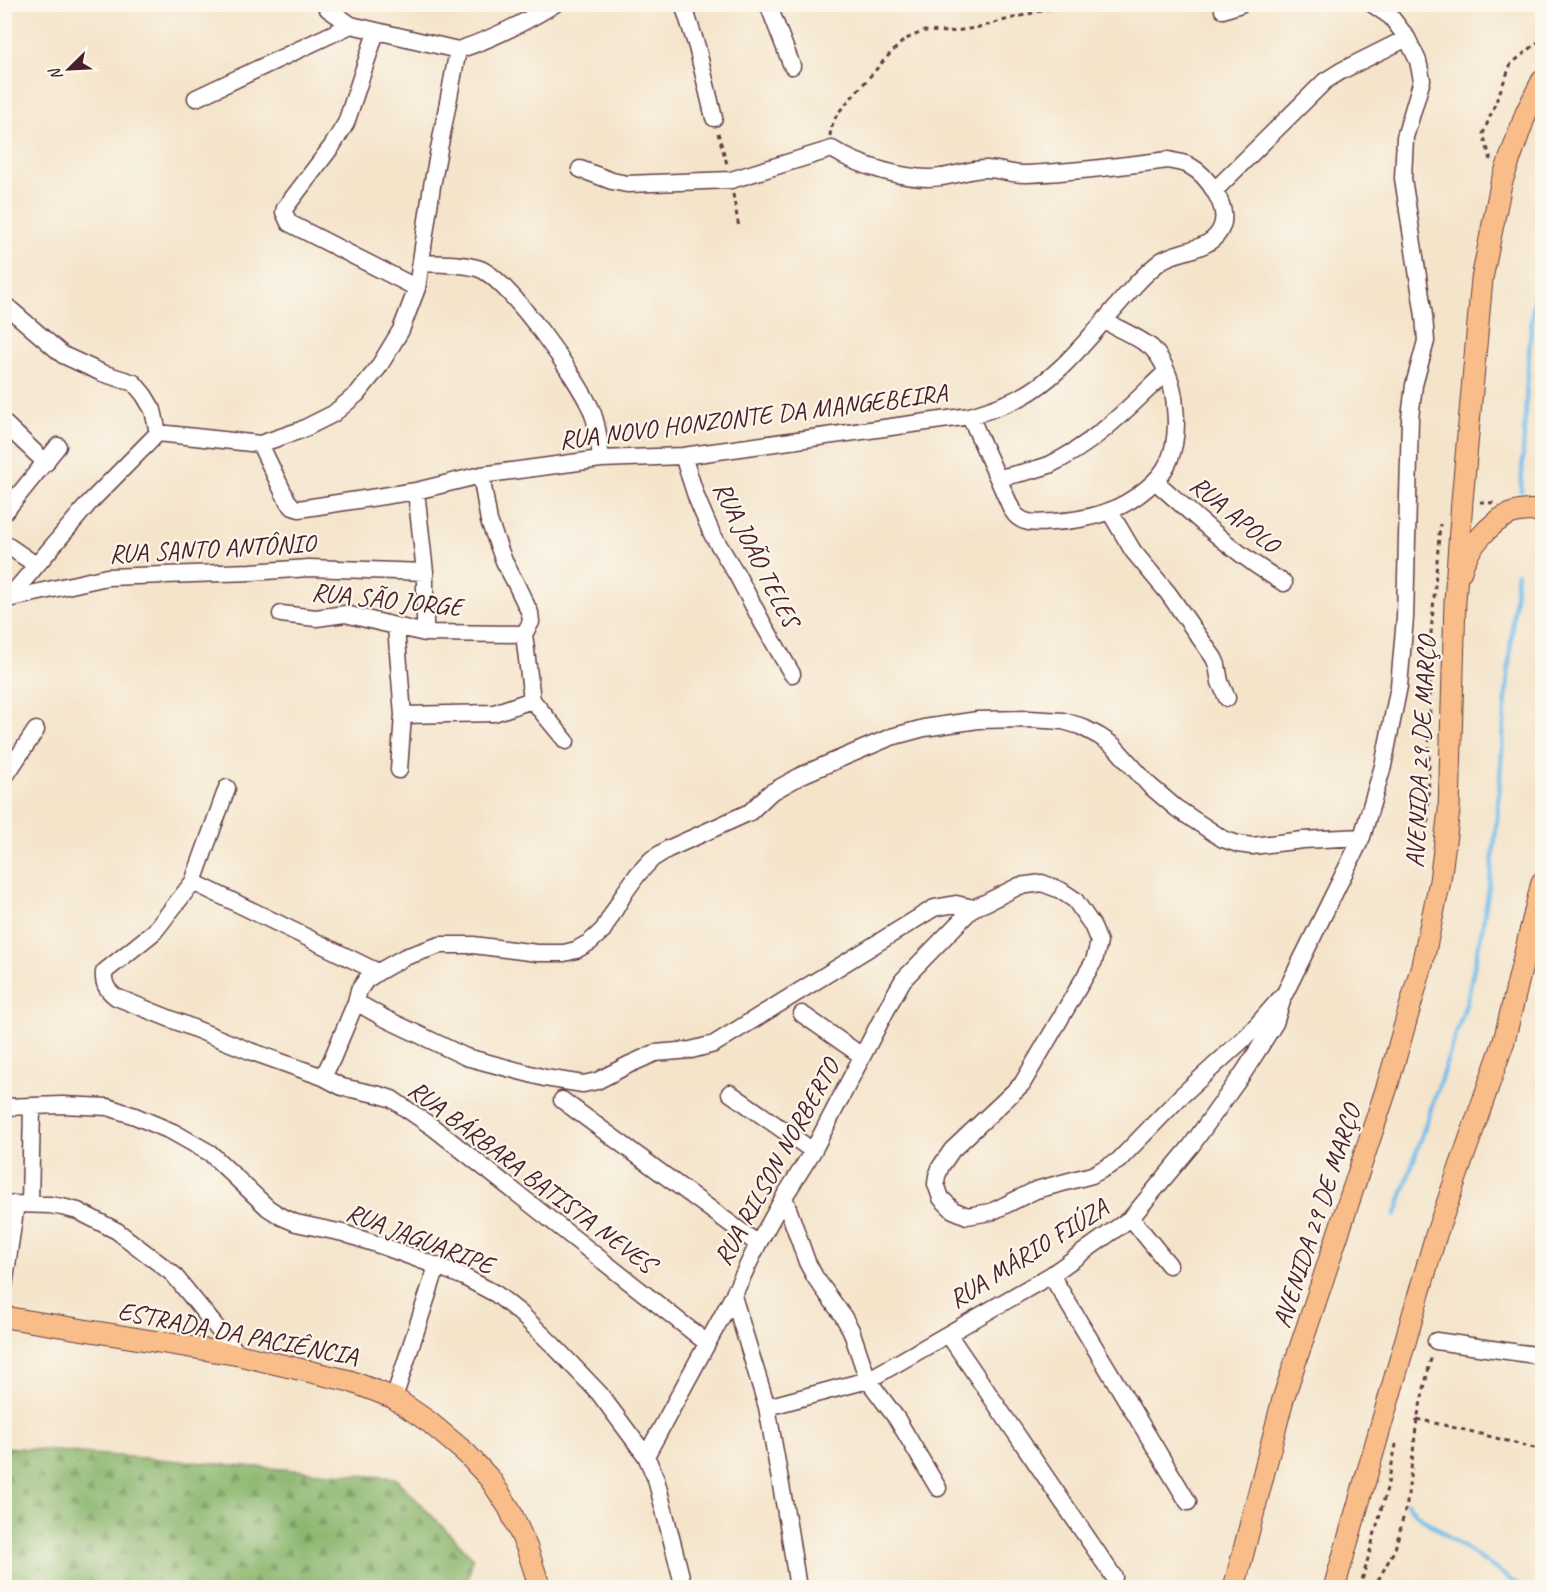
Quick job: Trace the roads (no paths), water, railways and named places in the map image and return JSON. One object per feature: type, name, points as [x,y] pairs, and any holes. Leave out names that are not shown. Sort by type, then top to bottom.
[{"type":"main road","name":"AVENIDA 29 DE MARÇO","points":[[1234,1587],[1283,1399],[1387,1087],[1422,965],[1440,881],[1449,811],[1455,601],[1470,394],[1482,279],[1501,184],[1526,113],[1542,81]]},
{"type":"main road","points":[[1455,601],[1463,564],[1472,548],[1489,527],[1508,514],[1528,509],[1542,511]]},
{"type":"main road","points":[[1334,1587],[1436,1235],[1504,1041],[1542,882]]},
{"type":"main road","name":"ESTRADA DA PACIÊNCIA","points":[[4,1317],[239,1355],[351,1381],[394,1398],[429,1422],[466,1454],[490,1479],[509,1508],[527,1548],[540,1587]]},
{"type":"street","points":[[325,4],[328,9],[351,25],[458,50],[509,30],[555,4]]},
{"type":"street","points":[[683,4],[698,47],[714,118]]},
{"type":"street","points":[[768,4],[792,66]]},
{"type":"street","points":[[1223,10],[1241,4]]},
{"type":"street","points":[[356,1002],[466,1057],[545,1078],[583,1084],[597,1082],[655,1053],[691,1050],[714,1044],[934,908],[956,904],[973,908],[1019,886],[1042,883],[1060,890],[1075,900],[1092,925],[1099,942],[1094,961],[1022,1084],[952,1150],[941,1166],[936,1184],[940,1198],[949,1207],[967,1216],[991,1212],[1036,1190],[1092,1175],[1118,1161],[1180,1097],[1249,1034],[1285,993],[1362,837],[1383,766],[1399,686],[1405,618],[1410,418],[1414,385],[1426,341],[1403,178],[1405,137],[1422,80],[1418,61],[1407,38],[1391,17],[1372,4]]},
{"type":"street","points":[[196,98],[351,25]]},
{"type":"street","points":[[376,32],[346,123],[284,212],[289,223],[417,288]]},
{"type":"street","points":[[1215,190],[1325,81],[1407,38]]},
{"type":"street","points":[[158,433],[260,444],[301,430],[333,414],[357,394],[378,368],[401,330],[417,288],[432,186],[458,50]]},
{"type":"street","name":"RUA NOVO HONZONTE DA MANGEBEIRA","points":[[260,444],[287,500],[293,507],[299,509],[416,491],[481,475],[601,459],[683,456],[970,416],[995,409],[1021,397],[1051,377],[1130,290],[1161,261],[1204,245],[1222,226],[1223,212],[1215,190],[1200,172],[1188,165],[1168,160],[1024,175],[988,169],[921,178],[878,170],[832,149],[731,180],[627,184],[580,169]]},
{"type":"street","points":[[421,263],[481,269],[494,277],[530,317],[582,389],[596,423],[601,459]]},
{"type":"street","points":[[4,304],[63,355],[102,373],[134,383],[144,394],[153,410],[158,433]]},
{"type":"street","points":[[970,416],[1015,515],[1021,519],[1030,523],[1088,519],[1110,512],[1136,498],[1155,481],[1169,462],[1174,444],[1175,401],[1158,355],[1149,346],[1104,321]]},
{"type":"street","points":[[999,478],[1033,471],[1081,447],[1102,432],[1166,372]]},
{"type":"street","points":[[4,423],[46,463]]},
{"type":"street","points":[[6,600],[89,503],[158,433]]},
{"type":"street","points":[[6,511],[58,446]]},
{"type":"street","name":"RUA JOÃO TELES","points":[[683,456],[697,499],[712,534],[792,674]]},
{"type":"street","points":[[481,475],[489,521],[504,561],[530,613],[531,622],[524,634],[532,700],[566,741]]},
{"type":"street","name":"RUA APOLO","points":[[1155,481],[1226,544],[1284,583]]},
{"type":"street","points":[[416,491],[425,572],[425,633]]},
{"type":"street","points":[[1110,512],[1133,551],[1168,593],[1214,658],[1227,699]]},
{"type":"street","points":[[4,543],[36,565]]},
{"type":"street","name":"RUA SANTO ANTÔNIO","points":[[6,600],[107,577],[309,568],[425,572]]},
{"type":"street","name":"RUA SÃO JORGE","points":[[281,614],[316,618],[345,614],[425,633],[524,634]]},
{"type":"street","points":[[396,627],[403,715],[399,770]]},
{"type":"street","points":[[403,715],[494,713],[532,700]]},
{"type":"street","points":[[323,1077],[356,1002],[359,990],[366,980],[378,972],[405,957],[440,945],[473,945],[537,953],[564,953],[576,950],[590,942],[603,930],[625,892],[652,859],[668,849],[750,812],[770,793],[804,774],[891,737],[924,728],[978,720],[1064,721],[1080,726],[1114,746],[1149,785],[1176,808],[1223,839],[1252,846],[1303,840],[1362,837]]},
{"type":"street","points":[[4,778],[36,730]]},
{"type":"street","points":[[227,788],[193,882],[378,972]]},
{"type":"street","name":"RUA BÁRBARA BATISTA NEVES","points":[[193,882],[154,932],[104,972],[108,990],[116,997],[219,1039],[323,1077],[342,1087],[392,1099],[434,1128],[706,1343]]},
{"type":"street","name":"RUA RILSON NORBERTO","points":[[646,1456],[733,1296],[758,1244],[813,1151],[880,1020],[903,981],[973,908]]},
{"type":"street","name":"RUA MÁRIO FIÚZA","points":[[767,1407],[868,1380],[1051,1275],[1131,1218],[1191,1146],[1244,1072],[1275,1023],[1285,993]]},
{"type":"street","points":[[802,1014],[862,1056]]},
{"type":"street","points":[[730,1093],[813,1151]]},
{"type":"street","points":[[561,1100],[758,1244]]},
{"type":"street","name":"RUA JAGUARIPE","points":[[4,1107],[62,1105],[108,1107],[135,1116],[173,1132],[210,1153],[268,1208],[282,1217],[296,1223],[343,1233],[437,1266],[496,1294],[520,1313],[599,1393],[646,1456],[656,1479],[684,1587]]},
{"type":"street","points":[[4,1286],[32,1107]]},
{"type":"street","points":[[784,1197],[807,1262],[851,1330],[868,1380],[897,1419],[938,1488]]},
{"type":"street","points":[[17,1204],[50,1205],[78,1212],[107,1225],[126,1237],[173,1274],[239,1355]]},
{"type":"street","points":[[1131,1218],[1169,1265]]},
{"type":"street","points":[[394,1398],[437,1266]]},
{"type":"street","points":[[1051,1275],[1188,1502]]},
{"type":"street","points":[[733,1296],[767,1407],[798,1587]]},
{"type":"street","points":[[948,1334],[1114,1577]]},
{"type":"street","points":[[1436,1341],[1542,1356]]},
{"type":"waterway","points":[[1521,491],[1531,333],[1542,240]]},
{"type":"waterway","points":[[1395,1216],[1467,1001],[1482,929],[1497,819],[1517,573]]},
{"type":"waterway","points":[[1407,1503],[1416,1514],[1523,1588]]}]
